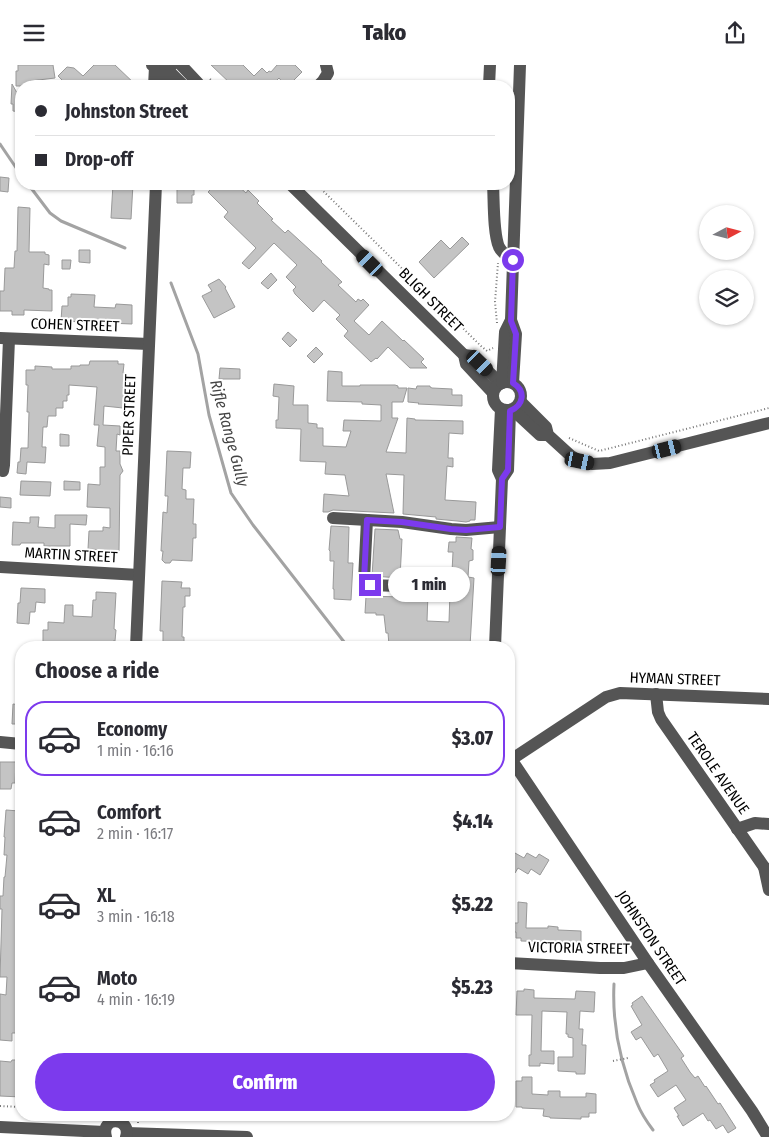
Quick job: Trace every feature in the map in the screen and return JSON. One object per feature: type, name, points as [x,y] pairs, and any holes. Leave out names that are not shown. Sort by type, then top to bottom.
[{"type":"street","points":[[181,65],[195,80]]},
{"type":"street","points":[[324,80],[328,73],[326,65]]},
{"type":"street","points":[[489,80],[490,65]]},
{"type":"street","points":[[520,65],[511,321],[516,334],[502,386],[493,397],[495,404],[511,408],[540,435],[548,435],[571,456],[592,464],[610,463],[769,423]]},
{"type":"street","points":[[157,80],[162,67]]},
{"type":"street","points":[[162,67],[164,80]]},
{"type":"street","points":[[162,67],[177,80]]},
{"type":"street","name":"PIPER STREET","points":[[136,641],[156,190]]},
{"type":"street","name":"BLIGH STREET","points":[[296,190],[464,355],[466,364],[502,386]]},
{"type":"street","points":[[493,190],[496,234],[499,248],[513,260]]},
{"type":"street","points":[[502,386],[505,331],[511,321]]},
{"type":"street","points":[[3,471],[4,338]]},
{"type":"street","name":"COHEN STREET","points":[[4,338],[149,344]]},
{"type":"street","points":[[480,363],[494,361],[504,350]]},
{"type":"street","name":"BLIGH STREET","points":[[464,355],[472,356],[502,386]]},
{"type":"street","points":[[495,641],[502,479],[508,470],[511,408],[521,393],[520,389],[502,386]]},
{"type":"street","points":[[333,518],[402,522],[466,530],[500,527]]},
{"type":"street","points":[[367,520],[364,580],[370,585],[398,586]]},
{"type":"street","name":"MARTIN STREET","points":[[0,567],[139,575]]},
{"type":"street","name":"HYMAN STREET","points":[[515,755],[606,697],[620,693],[769,699]]},
{"type":"street","name":"TEROLE AVENUE","points":[[656,694],[658,712],[661,719],[766,869],[769,890]]},
{"type":"street","points":[[0,743],[15,743]]},
{"type":"street","name":"JOHNSTON STREET","points":[[515,768],[768,1137]]},
{"type":"street","points":[[737,829],[755,823],[769,824]]},
{"type":"street","name":"VICTORIA STREET","points":[[515,963],[624,968],[648,963]]},
{"type":"street","points":[[0,1127],[105,1134],[107,1125],[112,1121]]},
{"type":"street","points":[[120,1121],[125,1126],[127,1135],[247,1137]]},
{"type":"path","points":[[322,190],[481,346],[487,351],[498,343],[504,350]]},
{"type":"path","points":[[564,436],[599,451],[769,408]]},
{"type":"path","points":[[613,1061],[628,1058]]},
{"type":"path","points":[[0,1106],[15,1107]]},
{"type":"building","points":[[18,65],[53,65],[55,78],[16,80],[16,71],[18,71]]},
{"type":"building","points":[[94,65],[115,65],[131,80],[62,80],[58,76],[67,67],[74,68],[83,76]]},
{"type":"building","points":[[211,65],[243,65],[254,76],[262,68],[267,73],[271,72],[277,65],[295,65],[302,72],[294,80],[281,80],[279,78],[277,80],[227,80]]},
{"type":"building","points":[[12,84],[15,89],[15,111],[13,111],[13,104],[11,104]]},
{"type":"building","points":[[0,177],[9,178],[8,192],[0,191]]},
{"type":"building","points":[[113,190],[133,190],[131,219],[111,218]]},
{"type":"building","points":[[177,190],[194,190],[192,203],[177,203]]},
{"type":"building","points":[[210,190],[243,190],[246,193],[248,190],[259,201],[257,203],[273,219],[271,220],[285,233],[288,230],[342,282],[338,285],[356,302],[358,299],[361,301],[363,299],[369,305],[354,321],[369,335],[382,321],[424,359],[421,362],[427,368],[410,368],[388,347],[377,359],[371,362],[344,336],[348,331],[336,319],[340,315],[324,300],[313,312],[295,294],[293,290],[296,287],[286,277],[297,265],[274,243],[249,269],[242,263],[256,248],[224,217],[228,212],[208,192]]},
{"type":"building","points":[[18,207],[30,208],[29,252],[45,252],[45,254],[49,255],[49,265],[44,264],[43,288],[52,290],[52,311],[24,310],[24,315],[12,315],[12,311],[0,311],[0,291],[4,291],[5,268],[14,268],[15,251],[17,251]]},
{"type":"building","points":[[462,237],[469,244],[434,278],[419,262],[441,240],[450,249]]},
{"type":"building","points":[[79,250],[90,250],[90,263],[79,262]]},
{"type":"building","points":[[62,260],[71,260],[70,269],[62,269]]},
{"type":"building","points":[[271,273],[277,280],[268,289],[261,283]]},
{"type":"building","points":[[219,279],[226,287],[235,307],[214,318],[202,296],[212,291],[208,285]]},
{"type":"building","points":[[71,294],[95,295],[94,307],[115,308],[116,304],[132,305],[132,324],[61,321],[62,306],[68,306],[68,297],[71,297]]},
{"type":"building","points":[[288,332],[297,340],[290,347],[282,339]]},
{"type":"building","points":[[316,347],[323,354],[314,363],[307,356]]},
{"type":"building","points":[[90,361],[118,361],[118,364],[124,364],[123,373],[126,373],[123,408],[104,406],[103,425],[120,426],[120,435],[117,434],[116,451],[120,451],[120,464],[123,471],[120,475],[119,551],[88,549],[89,531],[103,531],[103,527],[110,528],[110,508],[87,507],[88,484],[100,485],[100,467],[105,467],[105,447],[97,446],[99,425],[94,425],[97,387],[69,385],[69,395],[67,395],[67,401],[63,401],[63,408],[56,408],[56,416],[48,416],[47,427],[43,427],[42,447],[46,447],[45,463],[27,462],[26,474],[17,473],[21,448],[28,448],[29,412],[27,412],[28,385],[26,385],[26,370],[35,370],[35,366],[52,367],[52,369],[71,369],[71,366],[89,365]]},
{"type":"building","points":[[220,368],[240,369],[240,379],[219,379]]},
{"type":"building","points":[[328,371],[342,372],[342,386],[395,385],[398,388],[407,388],[403,402],[392,402],[392,418],[398,418],[386,452],[406,453],[407,418],[415,420],[463,421],[463,434],[449,433],[448,458],[453,458],[453,467],[447,466],[445,500],[476,502],[475,520],[466,522],[403,514],[404,475],[386,474],[394,513],[333,510],[323,512],[324,494],[349,496],[345,475],[325,474],[326,462],[300,461],[301,429],[276,428],[279,397],[273,396],[274,384],[294,386],[293,405],[308,405],[308,423],[317,424],[317,428],[323,428],[323,446],[346,447],[351,431],[343,431],[344,420],[381,421],[381,405],[362,404],[362,402],[327,401]]},
{"type":"building","points":[[417,386],[452,389],[452,395],[462,395],[462,406],[408,402],[408,388],[416,389]]},
{"type":"building","points":[[60,434],[69,435],[69,446],[60,446]]},
{"type":"building","points":[[167,451],[191,452],[190,468],[183,468],[182,489],[186,490],[186,499],[194,499],[193,524],[196,524],[196,538],[193,538],[192,561],[172,560],[170,563],[165,563],[162,560],[163,512],[167,513],[168,496],[165,496]]},
{"type":"building","points":[[21,481],[51,482],[50,496],[20,495]]},
{"type":"building","points":[[64,481],[80,482],[80,490],[64,490]]},
{"type":"building","points":[[0,497],[11,498],[11,508],[0,507]]},
{"type":"building","points":[[55,515],[87,515],[86,525],[70,524],[70,546],[44,546],[44,543],[12,545],[13,522],[30,523],[30,517],[39,517],[38,527],[55,528]]},
{"type":"building","points":[[331,526],[349,527],[348,563],[353,563],[351,600],[334,599],[334,561],[330,561],[329,550]]},
{"type":"building","points":[[375,529],[398,530],[400,539],[402,539],[400,578],[372,576]]},
{"type":"building","points":[[456,537],[472,538],[473,560],[469,561],[468,577],[474,578],[470,641],[389,641],[384,615],[365,613],[366,596],[403,597],[403,592],[428,593],[427,621],[449,622],[450,592],[423,591],[423,579],[450,581],[453,552],[448,552],[449,542],[456,542]]},
{"type":"building","points":[[162,581],[182,582],[181,588],[190,588],[190,596],[185,596],[185,607],[183,607],[182,637],[184,637],[184,641],[163,641],[163,631],[160,631]]},
{"type":"building","points":[[21,588],[45,589],[45,603],[36,602],[35,612],[30,612],[29,624],[17,623]]},
{"type":"building","points":[[96,592],[116,593],[115,641],[43,641],[43,630],[48,630],[48,622],[64,623],[65,605],[73,605],[73,616],[92,617],[93,600],[96,600]]},
{"type":"building","points":[[13,704],[15,704],[15,724],[12,724]]},
{"type":"building","points":[[0,762],[15,762],[15,783],[12,783],[11,789],[0,789]]},
{"type":"building","points":[[6,810],[15,811],[15,1033],[12,1033],[12,1041],[0,1040],[0,994],[6,995],[7,977],[0,977],[2,909],[0,909],[0,896],[3,896],[7,855],[4,855]]},
{"type":"building","points":[[515,853],[524,858],[527,853],[536,858],[539,854],[549,860],[540,875],[531,869],[528,874],[518,868],[515,873]]},
{"type":"building","points":[[518,902],[527,903],[526,928],[548,928],[548,926],[558,927],[558,930],[581,931],[581,944],[521,941],[521,938],[516,938],[515,932],[515,923],[518,923]]},
{"type":"building","points":[[524,989],[534,990],[534,998],[575,999],[576,991],[595,992],[594,1012],[580,1011],[579,1029],[583,1029],[582,1045],[586,1045],[585,1074],[558,1071],[558,1057],[573,1057],[573,1038],[568,1037],[568,1034],[566,1034],[567,1012],[542,1011],[541,1051],[554,1051],[554,1064],[540,1063],[540,1066],[529,1066],[532,1015],[516,1015],[517,991],[524,991]]},
{"type":"building","points":[[642,996],[684,1056],[681,1058],[690,1072],[695,1078],[698,1076],[718,1104],[720,1103],[736,1128],[728,1133],[723,1125],[716,1129],[703,1113],[683,1126],[674,1108],[686,1100],[676,1085],[658,1097],[650,1085],[668,1071],[658,1054],[654,1057],[641,1037],[636,1040],[631,1032],[642,1025],[631,1006],[633,1005],[632,1003]]},
{"type":"building","points":[[15,1060],[15,1097],[0,1096],[0,1061],[11,1062]]},
{"type":"building","points":[[522,1077],[532,1077],[532,1094],[548,1095],[548,1091],[560,1091],[560,1097],[586,1097],[586,1093],[596,1094],[596,1113],[589,1113],[589,1117],[581,1117],[581,1119],[550,1118],[543,1116],[544,1109],[516,1107],[516,1081],[522,1081]]},
{"type":"waterway","name":"Rifle Range Gully","points":[[0,144],[15,166]]},
{"type":"waterway","name":"Rifle Range Gully","points":[[33,190],[50,213],[61,221],[125,248]]},
{"type":"waterway","name":"Rifle Range Gully","points":[[171,283],[198,354],[209,415],[231,493],[253,525],[343,641]]},
{"type":"waterway","name":"Rifle Range Gully","points":[[614,984],[614,1015],[626,1075],[639,1107],[653,1130]]},
{"type":"route","points":[[370,585],[364,580],[367,520],[402,522],[466,530],[500,527],[502,479],[508,470],[510,411],[519,405],[522,397],[520,389],[513,383],[516,334],[511,321],[513,260]]}]
